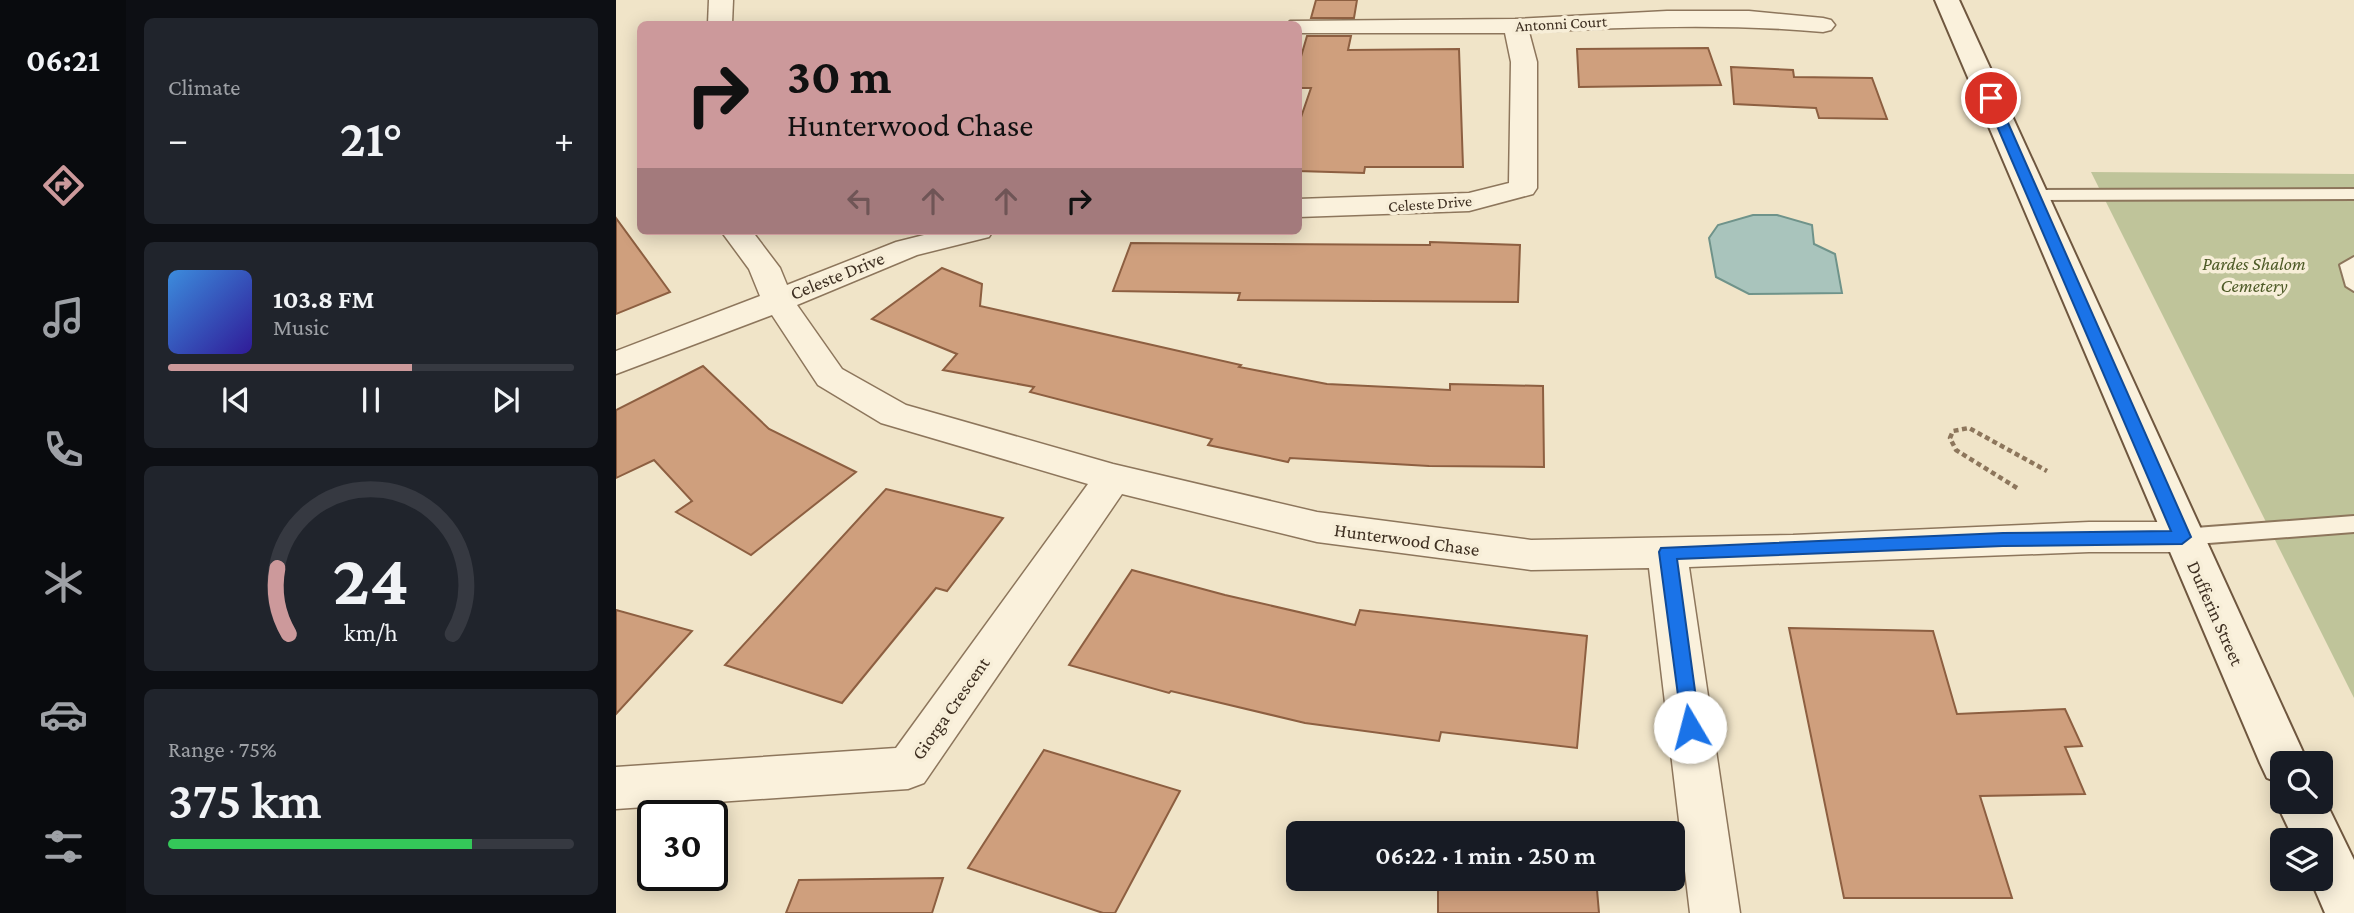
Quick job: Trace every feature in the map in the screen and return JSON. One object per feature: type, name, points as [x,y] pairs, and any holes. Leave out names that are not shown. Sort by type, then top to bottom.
[{"type":"main road","name":"Dufferin Street","points":[[1947,0],[2279,751]]},
{"type":"main road","points":[[2333,871],[2352,913]]},
{"type":"street","points":[[720,21],[721,0]]},
{"type":"street","name":"Antonni Court","points":[[1302,26],[1515,26],[1667,18],[1749,18],[1823,25]]},
{"type":"street","name":"Celeste Drive","points":[[1302,208],[1469,202],[1523,188],[1524,62],[1515,26]]},
{"type":"street","name":"Hunterwood Chase","points":[[739,235],[764,268],[777,299],[830,377],[894,414],[1113,478],[1317,527],[1531,555],[2182,537]]},
{"type":"street","name":"Celeste Drive","points":[[777,299],[907,248],[961,235]]},
{"type":"street","points":[[616,363],[748,313],[777,299]]},
{"type":"street","name":"Giorga Crescent","points":[[616,788],[908,768],[1113,478]]},
{"type":"street","points":[[1667,552],[1715,913]]},
{"type":"lane","points":[[2035,195],[2354,194]]},
{"type":"lane","points":[[2354,262],[2348,265],[2354,286]]},
{"type":"lane","points":[[2182,537],[2354,523]]},
{"type":"path","points":[[2017,488],[1956,450],[1950,438],[1953,431],[1969,428],[2047,471]]},
{"type":"green space","name":"Pardes Shalom Cemetery","points":[[2091,172],[2354,174],[2354,698]]},
{"type":"water","points":[[1753,215],[1777,215],[1812,225],[1814,244],[1835,254],[1842,293],[1749,294],[1716,277],[1709,238],[1718,225]]},
{"type":"building","points":[[1316,0],[1357,0],[1354,18],[1311,18]]},
{"type":"building","points":[[1307,36],[1351,36],[1348,50],[1459,49],[1463,167],[1365,167],[1364,173],[1302,171],[1302,114],[1311,88],[1302,88],[1302,53]]},
{"type":"building","points":[[1708,48],[1721,85],[1579,87],[1577,49]]},
{"type":"building","points":[[1731,67],[1793,70],[1794,77],[1872,78],[1887,119],[1819,118],[1816,108],[1734,104]]},
{"type":"building","points":[[616,218],[670,292],[616,314]]},
{"type":"building","points":[[1430,242],[1520,245],[1518,302],[1238,300],[1240,293],[1113,291],[1131,243],[1430,245]]},
{"type":"building","points":[[942,268],[982,284],[980,306],[1241,365],[1239,367],[1327,384],[1450,390],[1450,384],[1543,386],[1544,467],[1429,466],[1290,458],[1288,462],[1208,445],[1212,439],[1030,392],[1034,387],[943,370],[957,354],[872,319]]},
{"type":"building","points":[[703,366],[769,429],[856,472],[751,555],[676,512],[692,501],[654,460],[616,478],[616,410]]},
{"type":"building","points":[[886,489],[1003,518],[947,591],[936,588],[842,703],[725,665]]},
{"type":"building","points":[[1132,570],[1355,625],[1360,610],[1587,636],[1577,748],[1441,732],[1439,741],[1305,723],[1171,691],[1169,693],[1069,665]]},
{"type":"building","points":[[616,610],[692,631],[616,714]]},
{"type":"building","points":[[1789,628],[1933,631],[1957,714],[2065,709],[2082,746],[2065,747],[2085,794],[1980,796],[2012,898],[1844,898]]},
{"type":"building","points":[[1044,750],[1180,791],[1115,913],[1103,913],[968,868]]},
{"type":"building","points":[[943,878],[932,913],[786,913],[799,880]]},
{"type":"building","points":[[1438,891],[1597,891],[1599,913],[1438,913]]},
{"type":"route","points":[[1690,727],[1667,552],[1793,550],[2089,537],[2182,537],[1991,98]]}]
